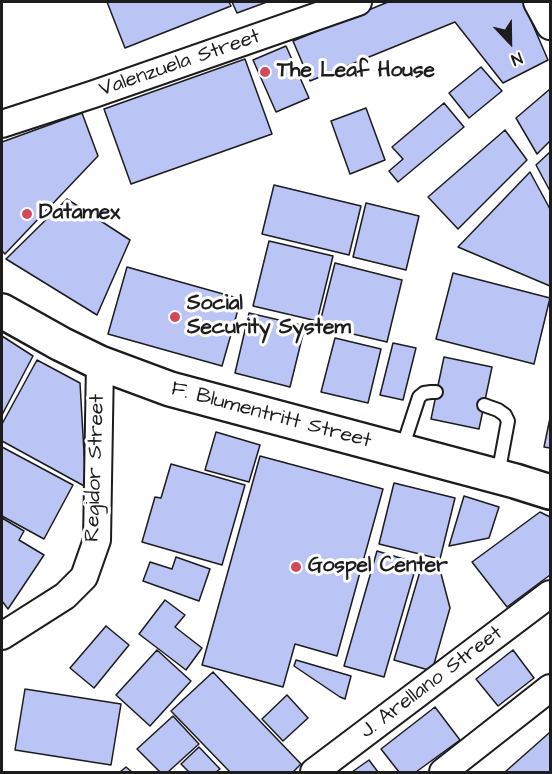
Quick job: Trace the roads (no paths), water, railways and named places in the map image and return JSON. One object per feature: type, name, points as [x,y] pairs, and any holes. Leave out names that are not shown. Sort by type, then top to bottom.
[{"type":"main road","name":"F. Blumentritt Street","points":[[2,311],[100,363],[170,389],[498,476],[550,492]]},
{"type":"street","name":"Valenzuela Street","points":[[2,122],[105,90],[358,2]]},
{"type":"street","points":[[537,2],[550,26]]},
{"type":"street","name":"Regidor Street","points":[[2,636],[66,596],[84,577],[97,540],[100,363]]},
{"type":"street","name":"J. Arellano Street","points":[[314,772],[550,594]]},
{"type":"street","points":[[443,772],[550,688]]},
{"type":"lane","points":[[402,451],[419,397],[424,393],[436,392]]},
{"type":"lane","points":[[484,405],[498,410],[505,415],[508,421],[498,476]]},
{"type":"place","name":"The Leaf House","points":[[265,72]]},
{"type":"place","name":"Datamex","points":[[27,214]]},
{"type":"place","name":"Social Security System","points":[[175,317]]},
{"type":"place","name":"Gospel Center","points":[[296,567]]}]
